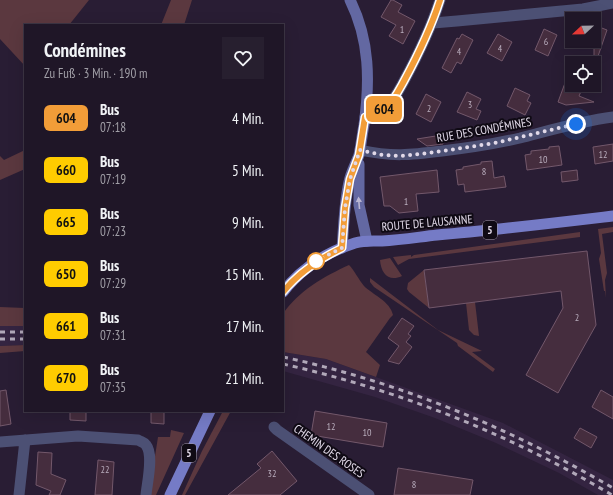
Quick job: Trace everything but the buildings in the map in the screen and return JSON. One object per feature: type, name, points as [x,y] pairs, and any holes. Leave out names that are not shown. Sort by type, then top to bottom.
[{"type":"main road","points":[[342,248],[345,208],[350,179],[359,152],[368,91],[368,64],[365,42],[359,21],[350,0]]},
{"type":"main road","points":[[359,152],[359,205],[367,241]]},
{"type":"main road","name":"ROUTE DE LAUSANNE","points":[[284,291],[306,268],[316,261],[342,248],[367,241],[381,241],[613,216]]},
{"type":"main road","name":"5","points":[[170,495],[210,412]]},
{"type":"street","points":[[365,117],[376,114],[386,108],[392,100],[411,68],[433,23],[440,0]]},
{"type":"street","points":[[433,23],[583,9],[613,3]]},
{"type":"street","name":"RUE DES CONDÉMINES","points":[[359,152],[401,156],[468,148],[613,117]]},
{"type":"street","name":"CHEMIN DES ROSES","points":[[274,426],[277,430],[369,495]]},
{"type":"street","points":[[0,442],[78,436],[138,440],[147,446],[150,459],[146,495]]},
{"type":"street","points":[[18,495],[24,440]]},
{"type":"shaded area","points":[[0,0],[89,0],[70,24],[24,24],[24,65],[0,39]]},
{"type":"shaded area","points":[[171,0],[192,0],[184,24],[161,24]]},
{"type":"shaded area","points":[[24,150],[24,169],[0,180],[0,156],[4,160]]},
{"type":"shaded area","points":[[613,227],[613,232],[602,234],[607,273],[605,280],[606,298],[599,259],[601,253],[598,229]]},
{"type":"shaded area","points":[[580,232],[580,237],[409,259],[398,265],[393,257],[411,255],[411,257],[414,255]]},
{"type":"shaded area","points":[[390,258],[402,276],[393,278],[386,276],[384,273],[380,260]]},
{"type":"shaded area","points":[[349,265],[364,286],[385,302],[391,310],[393,315],[366,352],[380,365],[376,377],[326,359],[284,352],[284,313],[304,291],[331,274]]},
{"type":"shaded area","points":[[424,270],[429,308],[407,289],[408,283]]},
{"type":"shaded area","points":[[370,278],[438,330],[482,351],[472,352],[495,369],[493,372],[458,346],[457,343],[374,287],[370,282]]},
{"type":"shaded area","points":[[475,302],[479,336],[474,335],[469,330],[466,303]]},
{"type":"shaded area","points":[[0,307],[24,308],[24,326],[0,326]]},
{"type":"shaded area","points":[[0,326],[24,326],[24,345],[0,346]]},
{"type":"shaded area","points":[[24,345],[24,351],[0,353],[0,346]]},
{"type":"shaded area","points":[[284,352],[326,359],[503,423],[613,480],[613,495],[598,495],[559,473],[496,443],[435,418],[375,397],[284,371]]},
{"type":"shaded area","points":[[222,412],[230,412],[185,495],[182,495],[202,451]]},
{"type":"shaded area","points":[[171,430],[184,433],[156,495],[149,495],[158,437],[170,437]]},
{"type":"railway","points":[[0,332],[24,332]]},
{"type":"railway","points":[[0,339],[24,339]]},
{"type":"railway","points":[[284,357],[326,367],[369,380],[453,409],[534,446],[613,488]]},
{"type":"railway","points":[[284,364],[369,387],[452,416],[534,452],[612,495]]},
{"type":"bus line","name":"604","points":[[284,291],[306,268],[316,261],[342,248],[345,208],[350,179],[359,155],[365,117],[376,114],[386,108],[398,91],[433,23],[440,0]]},
{"type":"route","points":[[316,261],[342,248],[345,208],[350,179],[360,150],[382,155],[401,156],[429,153],[495,143],[576,124]]}]
